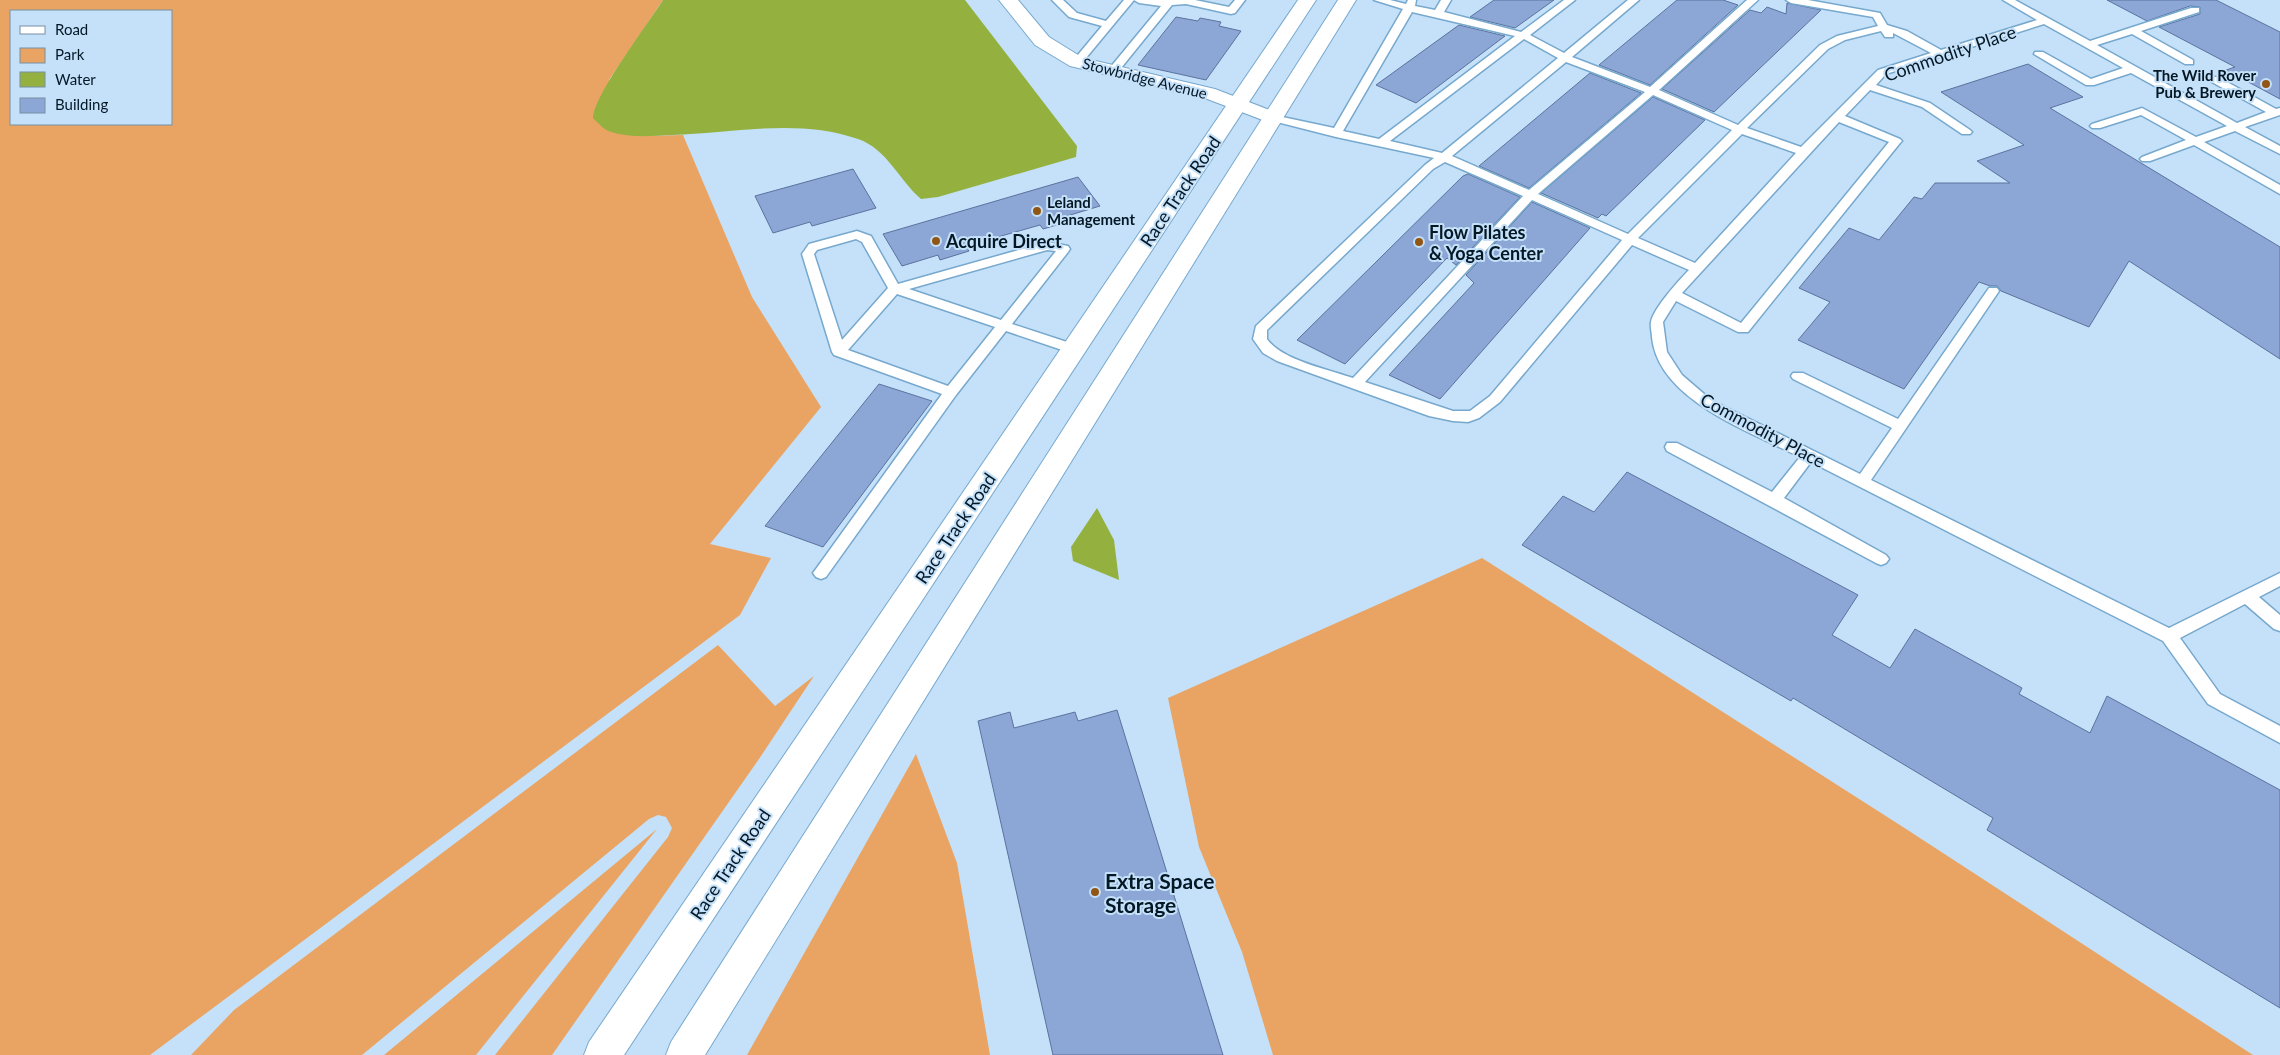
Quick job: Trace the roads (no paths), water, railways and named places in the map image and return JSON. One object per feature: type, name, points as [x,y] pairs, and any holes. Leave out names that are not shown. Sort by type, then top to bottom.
[{"type":"main road","name":"Stowbridge Avenue","points":[[1008,0],[1042,41],[1049,47],[1077,62],[1208,93],[1273,118]]},
{"type":"main road","name":"Race Track Road","points":[[684,1055],[1096,356],[1238,105],[1307,0]]},
{"type":"main road","name":"Race Track Road","points":[[602,1055],[1096,356],[1273,118],[1347,0]]},
{"type":"lane","points":[[1057,0],[1073,16],[1108,25]]},
{"type":"lane","points":[[1077,62],[1130,0]]},
{"type":"lane","points":[[1139,0],[1156,3],[1186,1],[1231,11],[1240,0]]},
{"type":"lane","points":[[1379,0],[1411,4],[1438,14],[1523,36],[1566,58],[1652,91],[1739,129],[1803,152]]},
{"type":"lane","points":[[1438,14],[1446,0]]},
{"type":"lane","points":[[1381,143],[1570,0]]},
{"type":"lane","points":[[1634,0],[1566,58],[1444,157],[1429,167],[1261,329],[1260,339],[1268,350],[1282,358],[1454,417],[1473,417],[1486,409],[1495,399],[1630,239],[1739,129],[1824,47],[1841,38],[1884,27],[1903,33],[1940,54]]},
{"type":"lane","points":[[1355,384],[1529,196],[1652,91],[1753,0]]},
{"type":"lane","points":[[1790,0],[1876,15],[1890,36],[1926,59]]},
{"type":"lane","points":[[2008,0],[2280,151]]},
{"type":"lane","points":[[1114,72],[1170,1]]},
{"type":"lane","points":[[1336,134],[1411,4]]},
{"type":"lane","points":[[2088,45],[2195,10]]},
{"type":"lane","name":"Commodity Place","points":[[2044,20],[1882,72],[1803,152],[1674,294],[1657,322],[1660,352],[1677,378],[1706,403],[2169,636]]},
{"type":"lane","points":[[2132,30],[2189,62]]},
{"type":"lane","points":[[2038,54],[2090,83],[2132,69]]},
{"type":"lane","points":[[2214,79],[2278,112]]},
{"type":"lane","points":[[1869,86],[1926,105],[1966,132]]},
{"type":"lane","points":[[2096,126],[2142,111],[2280,190]]},
{"type":"lane","points":[[2146,159],[2278,112]]},
{"type":"lane","points":[[1674,294],[1743,329],[1896,141],[1837,117]]},
{"type":"lane","points":[[1273,118],[1336,134],[1444,157],[1697,269]]},
{"type":"lane","points":[[840,352],[808,254],[813,246],[857,235],[867,239],[895,289],[1002,327],[1096,356]]},
{"type":"lane","points":[[821,574],[951,392],[1064,249],[1047,246],[895,289],[840,352]]},
{"type":"lane","points":[[1862,482],[1993,291]]},
{"type":"lane","points":[[840,352],[951,392]]},
{"type":"lane","points":[[1798,376],[1900,426]]},
{"type":"lane","points":[[1672,447],[1774,500],[1880,559]]},
{"type":"lane","points":[[1774,500],[1809,455]]},
{"type":"lane","points":[[2280,579],[2169,636],[2214,699],[2280,735]]},
{"type":"lane","points":[[2247,597],[2280,624]]},
{"type":"water","points":[[663,0],[965,0],[1077,146],[1076,157],[938,197],[921,199],[877,150],[858,139],[835,133],[812,129],[765,128],[641,136],[608,131],[593,118],[596,107],[602,93],[623,59]]},
{"type":"water","points":[[1097,508],[1114,540],[1119,580],[1073,561],[1071,547]]},
{"type":"place","name":"The Wild Rover Pub & Brewery","points":[[2266,84]]},
{"type":"place","name":"Leland Management","points":[[1037,211]]},
{"type":"place","name":"Acquire Direct","points":[[936,241]]},
{"type":"place","name":"Flow Pilates & Yoga Center","points":[[1419,242]]},
{"type":"place","name":"Extra Space Storage","points":[[1095,892]]}]
